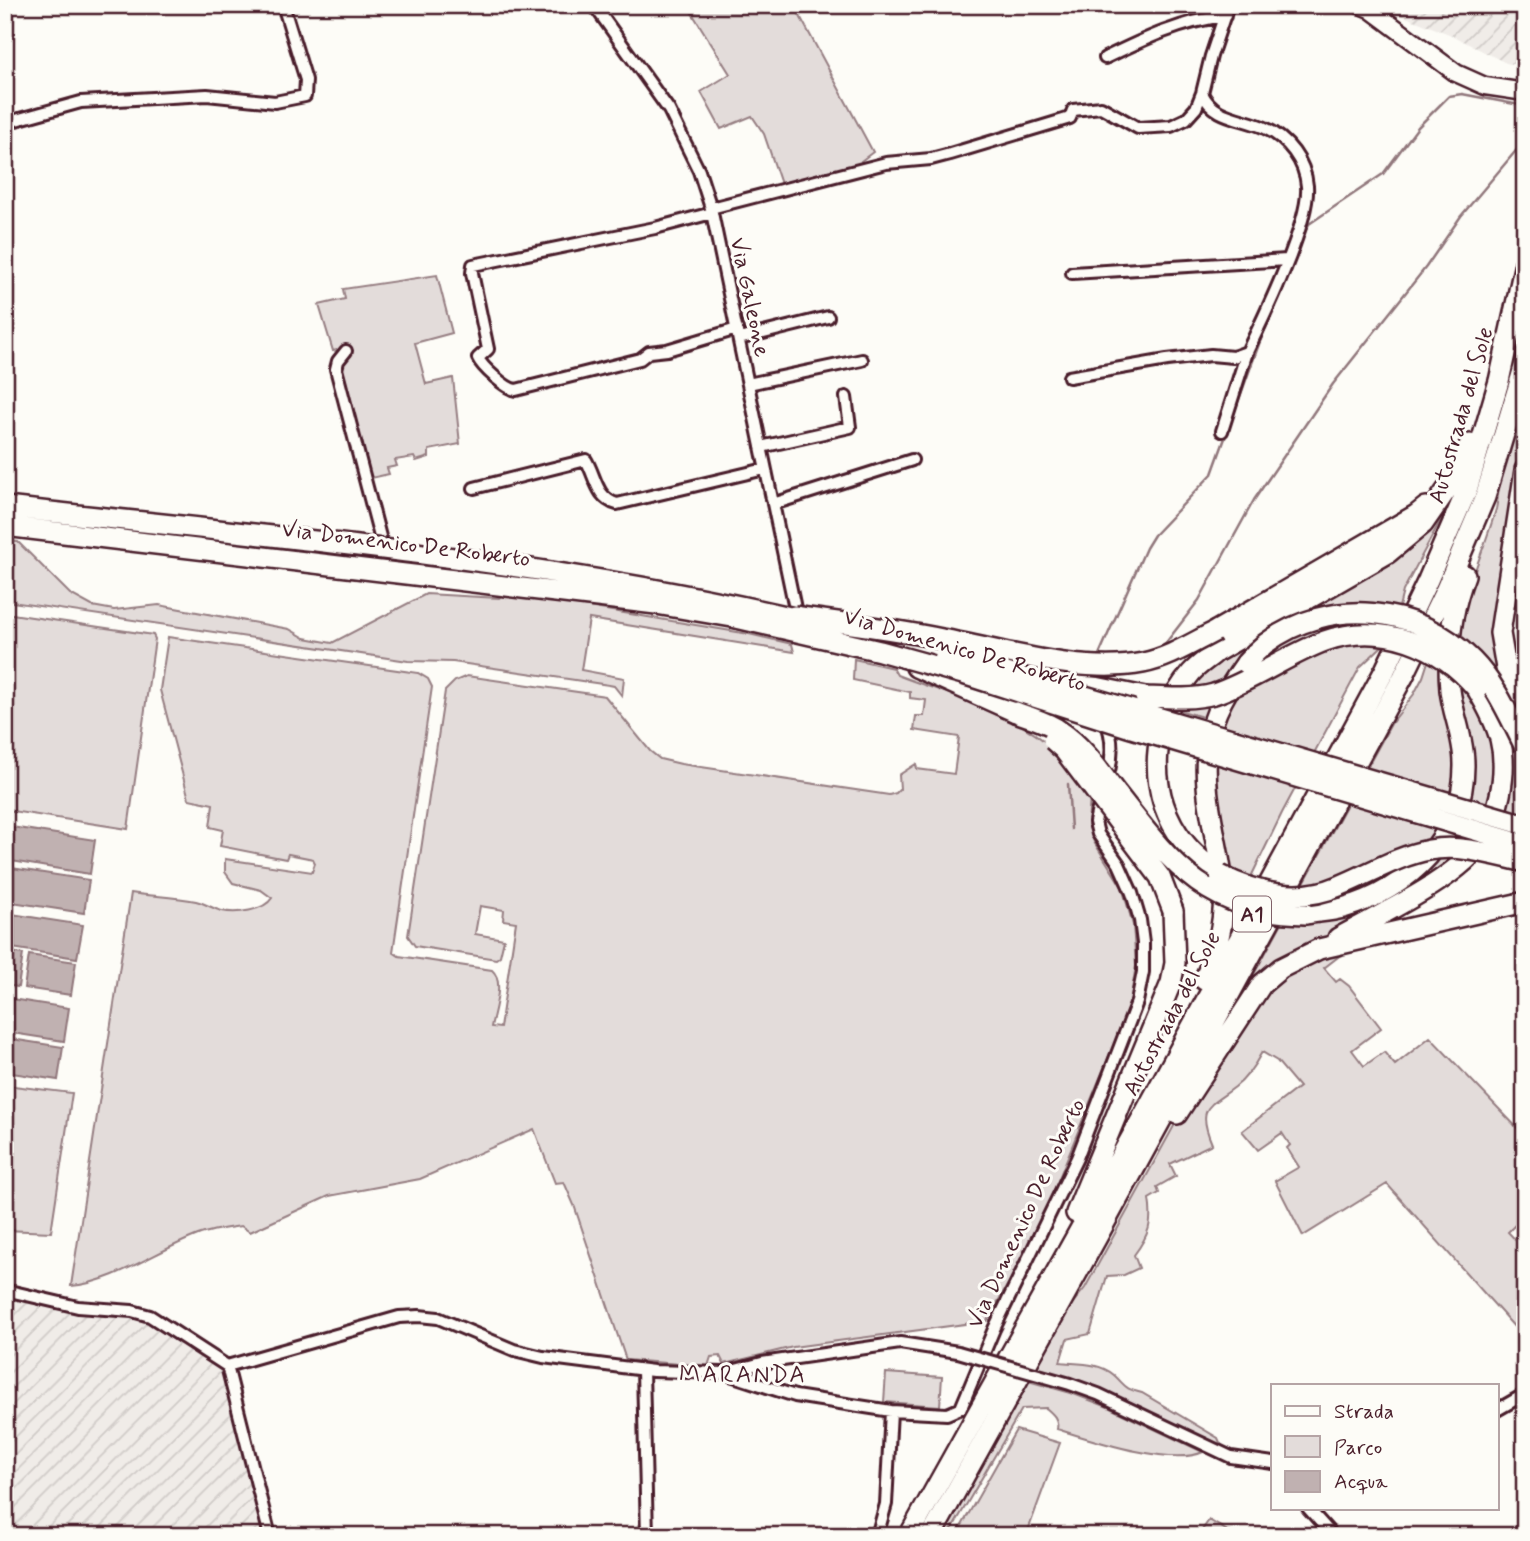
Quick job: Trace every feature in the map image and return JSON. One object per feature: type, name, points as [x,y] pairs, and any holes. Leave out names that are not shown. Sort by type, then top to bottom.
[{"type":"highway","name":"Autostrada del Sole","points":[[909,1536],[1145,1113],[1385,670],[1467,490],[1499,381],[1525,263]]},
{"type":"highway","points":[[1516,307],[1467,454],[1450,485],[1423,524],[1388,552],[1216,652],[1192,671],[1167,712],[1157,747],[1157,773],[1169,817],[1184,842],[1220,875],[1261,891],[1297,895],[1318,893],[1410,855],[1432,850],[1471,850],[1525,862]]},
{"type":"highway","name":"Autostrada del Sole","points":[[931,1536],[1403,677],[1446,589],[1485,497],[1525,364]]},
{"type":"highway","points":[[1525,470],[1501,615],[1502,653],[1508,680],[1525,714]]},
{"type":"highway","points":[[775,613],[938,638],[1082,666],[1144,663],[1171,655],[1216,631],[1416,515],[1450,485]]},
{"type":"highway","points":[[880,651],[1060,731],[1088,756],[1162,852],[1183,872],[1206,888],[1239,904],[1266,912],[1306,914],[1341,908],[1391,888],[1429,857],[1456,810],[1464,781],[1465,763],[1451,692],[1453,611],[1473,553],[1485,497]]},
{"type":"highway","points":[[5,507],[328,543],[614,581],[775,613],[884,638],[995,669],[1525,825]]},
{"type":"highway","points":[[5,526],[656,604],[732,617],[880,651],[963,674],[1141,731],[1525,845]]},
{"type":"highway","points":[[1145,1113],[1167,1054],[1213,960],[1223,916],[1223,879],[1207,789],[1207,745],[1212,725],[1220,705],[1246,663],[1266,643],[1290,629],[1343,614],[1370,612],[1404,618],[1441,634],[1472,659],[1499,697],[1525,747]]},
{"type":"highway","points":[[995,669],[1068,680],[1145,696],[1181,698],[1212,695],[1325,641],[1354,635],[1394,636],[1434,651],[1461,671],[1477,689],[1496,721],[1504,762],[1497,806],[1482,842],[1462,863],[1441,879],[1281,968],[1262,984],[1096,1238]]},
{"type":"highway","points":[[991,1387],[1083,1198],[1171,983],[1175,963],[1173,911],[1160,877],[1065,750],[1016,712]]},
{"type":"highway","points":[[1319,949],[1525,902]]},
{"type":"street","points":[[5,123],[94,101],[206,95],[275,102],[304,96],[306,80],[283,5]]},
{"type":"street","name":"Via Galeone","points":[[594,5],[669,110],[699,171],[711,210],[799,625]]},
{"type":"street","points":[[1360,5],[1370,9],[1457,73],[1485,86],[1525,92]]},
{"type":"street","points":[[1105,58],[1157,33],[1227,10]]},
{"type":"street","points":[[828,317],[649,352],[640,359],[516,390],[508,388],[482,365],[478,358],[488,349],[472,272],[473,265],[655,228],[711,210],[886,163],[931,159],[950,154],[1070,118],[1073,110],[1101,107],[1138,128],[1171,126],[1186,119],[1196,108],[1227,10]]},
{"type":"street","points":[[1202,93],[1214,110],[1264,128],[1280,138],[1291,148],[1306,178],[1306,203],[1268,310],[1247,352],[1222,431]]},
{"type":"street","points":[[1072,273],[1287,260]]},
{"type":"street","points":[[346,351],[338,361],[336,369],[387,562]]},
{"type":"street","points":[[1069,377],[1211,355],[1233,358],[1247,352]]},
{"type":"street","points":[[748,384],[862,360]]},
{"type":"street","points":[[761,447],[850,427],[846,397]]},
{"type":"street","points":[[474,488],[586,460],[600,494],[606,501],[617,504],[765,469]]},
{"type":"street","points":[[773,504],[912,460]]},
{"type":"street","name":"Via Domenico De Roberto","points":[[5,517],[613,590],[855,637],[971,669],[1091,708],[1104,717],[1110,728],[1112,750],[1109,772],[1095,822],[1098,834],[1119,864],[1140,919],[1143,972],[1137,1002],[1077,1158],[994,1329],[963,1404],[947,1414],[891,1411]]},
{"type":"street","points":[[5,1290],[78,1307],[132,1311],[150,1316],[227,1366],[270,1536]]},
{"type":"street","points":[[227,1366],[399,1317],[419,1316],[438,1318],[514,1350],[543,1357],[643,1370],[724,1373],[794,1395],[891,1411],[886,1504],[877,1536]]},
{"type":"street","points":[[724,1373],[762,1363],[900,1343],[958,1352],[1098,1394],[1231,1457],[1271,1465]]},
{"type":"street","points":[[643,1370],[647,1536]]},
{"type":"street","points":[[1498,1409],[1525,1394]]},
{"type":"street","points":[[1310,1510],[1333,1536]]},
{"type":"shaded area","points":[[1375,5],[1525,5],[1525,67],[1506,63],[1449,34]]},
{"type":"shaded area","points":[[5,1293],[83,1313],[128,1316],[161,1327],[226,1370],[266,1536],[5,1536]]},
{"type":"green space","points":[[710,5],[794,5],[873,152],[861,161],[861,166],[782,187],[764,134],[752,116],[721,129],[701,92],[730,74],[692,13]]},
{"type":"green space","points":[[437,275],[452,333],[415,343],[426,384],[453,378],[460,444],[429,450],[429,457],[416,461],[414,457],[395,460],[397,466],[387,468],[389,474],[371,478],[342,366],[342,358],[351,356],[349,347],[333,351],[319,305],[345,299],[343,289]]},
{"type":"green space","points":[[1525,396],[1525,430],[1495,630],[1497,660],[1504,682],[1525,725],[1525,819],[1489,808],[1467,847],[1445,870],[1281,962],[1260,982],[1254,974],[1391,724],[1414,694],[1446,616],[1443,668],[1459,760],[1456,792],[1447,820],[1432,844],[1413,865],[1390,881],[1335,904],[1305,909],[1303,919],[1352,911],[1395,891],[1431,860],[1446,840],[1461,812],[1469,790],[1471,773],[1470,750],[1456,684],[1458,637],[1466,600],[1496,509],[1507,450]]},
{"type":"green space","points":[[1449,504],[1403,591],[1394,627],[1381,647],[1360,667],[1282,813],[1250,879],[1232,929],[1232,893],[1222,841],[1215,766],[1220,722],[1175,709],[1203,670]]},
{"type":"green space","points":[[5,541],[18,542],[70,594],[92,606],[114,610],[159,605],[289,629],[305,638],[332,643],[426,594],[499,598],[505,593],[749,634],[792,644],[794,652],[589,619],[581,670],[624,678],[622,696],[614,686],[609,685],[453,662],[408,661],[5,601]]},
{"type":"green space","points":[[5,613],[153,635],[155,639],[128,829],[5,810]]},
{"type":"green space","points":[[168,637],[418,673],[428,679],[432,687],[393,952],[399,956],[492,970],[498,981],[498,989],[491,1027],[500,1028],[516,922],[503,920],[504,910],[480,906],[475,934],[504,939],[500,956],[496,959],[415,946],[408,936],[445,691],[455,681],[467,676],[605,696],[650,751],[660,759],[889,795],[900,789],[899,775],[916,764],[917,769],[954,774],[959,737],[914,730],[916,716],[924,716],[926,700],[910,698],[910,692],[853,680],[854,659],[893,668],[897,675],[982,706],[1041,738],[1058,753],[1090,797],[1088,824],[1094,842],[1122,887],[1133,925],[1136,966],[1129,1007],[1055,1188],[1025,1254],[987,1321],[793,1347],[724,1364],[720,1356],[711,1357],[708,1366],[626,1360],[574,1205],[564,1182],[555,1183],[534,1129],[420,1179],[329,1196],[250,1232],[241,1226],[203,1233],[103,1279],[71,1286],[131,893],[196,901],[222,911],[249,911],[263,906],[272,898],[261,890],[233,883],[225,872],[225,859],[312,872],[315,863],[313,859],[288,854],[286,859],[220,846],[223,830],[210,827],[213,804],[189,799],[160,690]]},
{"type":"green space","points":[[1351,947],[1324,968],[1336,982],[1340,979],[1349,986],[1381,1028],[1352,1050],[1364,1066],[1384,1052],[1395,1065],[1430,1037],[1525,1136],[1525,1215],[1508,1232],[1525,1250],[1525,1339],[1387,1184],[1303,1236],[1275,1181],[1299,1167],[1287,1148],[1290,1145],[1282,1133],[1258,1150],[1242,1131],[1299,1087],[1277,1061],[1262,1052],[1243,1080],[1208,1109],[1205,1122],[1212,1144],[1170,1164],[1176,1176],[1157,1187],[1159,1193],[1149,1199],[1149,1228],[1134,1255],[1139,1268],[1124,1275],[1107,1276],[1090,1334],[1067,1339],[1060,1362],[1088,1364],[1108,1371],[1128,1388],[1142,1393],[1218,1438],[1222,1447],[1089,1386],[1036,1367],[1065,1313],[1085,1288],[1180,1115],[1260,995],[1286,972]]},
{"type":"green space","points":[[5,1085],[72,1093],[51,1232],[5,1230]]},
{"type":"green space","points":[[886,1373],[942,1377],[940,1406],[884,1402]]},
{"type":"green space","points":[[1028,1381],[1108,1407],[1203,1452],[1189,1456],[1172,1456],[1130,1450],[1057,1429],[1056,1420],[1046,1408],[1022,1409],[948,1536],[943,1536]]},
{"type":"green space","points":[[1016,1430],[1060,1443],[1026,1536],[956,1536]]},
{"type":"green space","points":[[1209,1520],[1236,1536],[1198,1536]]},
{"type":"water","points":[[5,826],[95,840],[90,874],[5,860]]},
{"type":"water","points":[[5,867],[89,880],[84,913],[5,901]]},
{"type":"water","points":[[5,913],[83,925],[77,958],[5,947]]},
{"type":"water","points":[[5,951],[23,954],[18,987],[5,985]]},
{"type":"water","points":[[29,955],[76,962],[71,995],[24,988]]},
{"type":"water","points":[[5,998],[69,1008],[64,1041],[5,1032]]},
{"type":"water","points":[[5,1038],[63,1047],[58,1080],[5,1072]]},
{"type":"waterway","points":[[1301,240],[1309,224],[1383,174],[1418,127],[1449,96],[1462,94],[1525,106]]},
{"type":"waterway","points":[[1161,649],[1199,600],[1254,500],[1333,384],[1426,267],[1461,216],[1525,140]]},
{"type":"waterway","points":[[1098,657],[1154,535],[1212,474],[1259,344],[1286,279]]},
{"type":"waterway","points":[[1068,784],[1071,829]]},
{"type":"district","name":"MARANDA","points":[[743,1374]]}]
